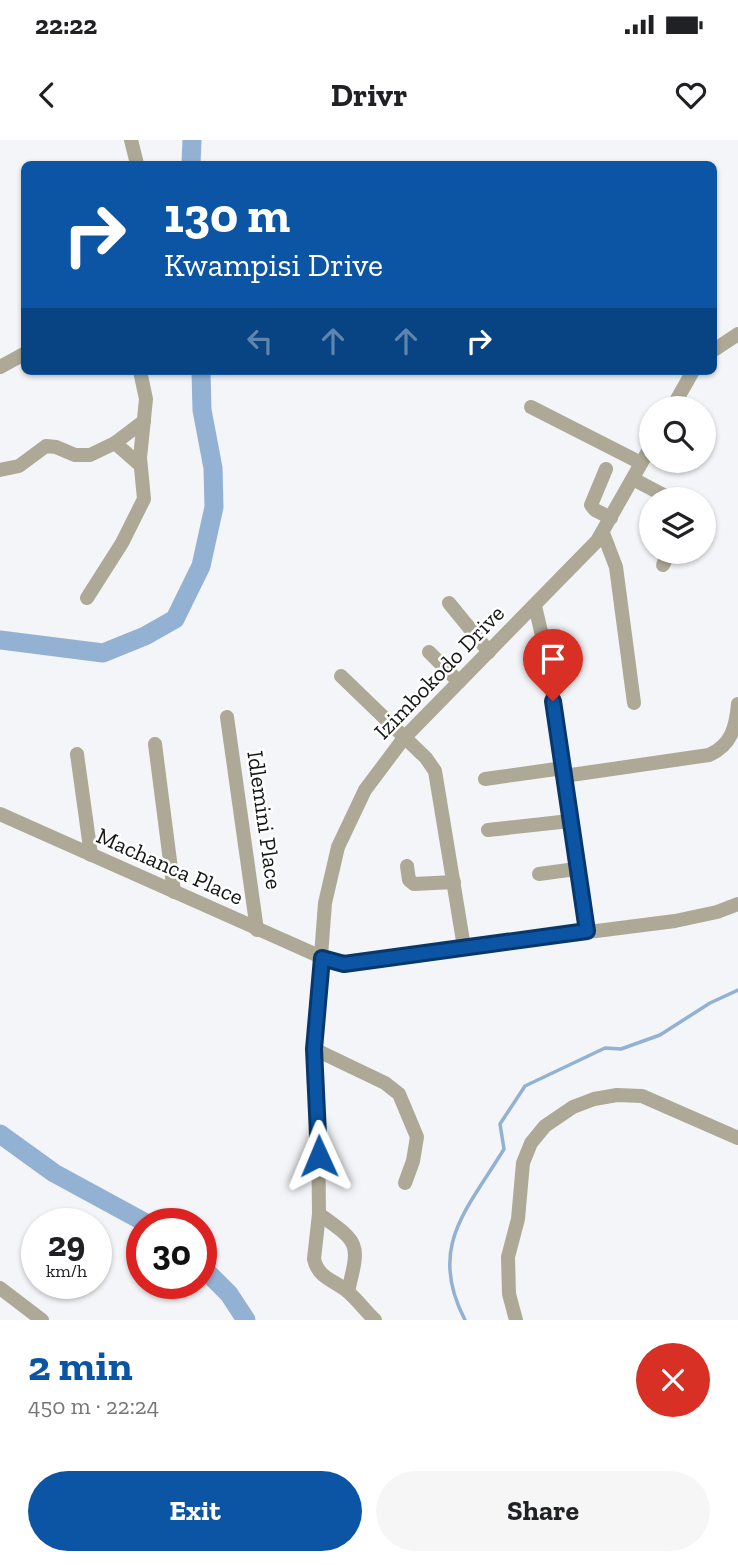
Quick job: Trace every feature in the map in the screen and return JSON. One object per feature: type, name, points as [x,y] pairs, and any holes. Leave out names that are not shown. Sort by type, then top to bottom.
[{"type":"street","points":[[131,140],[136,161]]},
{"type":"street","points":[[717,348],[738,334]]},
{"type":"street","points":[[0,367],[21,356]]},
{"type":"street","points":[[87,598],[140,510],[144,487],[141,465],[146,398],[141,375]]},
{"type":"street","points":[[679,396],[692,375]]},
{"type":"street","points":[[531,407],[639,462]]},
{"type":"street","points":[[0,470],[19,466],[46,446],[82,456],[98,453],[144,421]]},
{"type":"street","points":[[115,443],[141,465]]},
{"type":"street","name":"Izimbokodo Drive","points":[[348,1291],[322,1275],[314,1259],[319,1214],[314,1049],[325,903],[338,847],[365,790],[404,738],[603,533],[639,467]]},
{"type":"street","points":[[606,469],[591,505],[611,518]]},
{"type":"street","points":[[633,479],[648,487]]},
{"type":"street","points":[[603,533],[616,567],[634,703]]},
{"type":"street","points":[[449,603],[489,652]]},
{"type":"street","points":[[535,606],[547,657],[587,931]]},
{"type":"street","points":[[429,652],[459,682]]},
{"type":"street","points":[[341,676],[435,771],[464,947]]},
{"type":"street","points":[[485,779],[700,757],[716,752],[727,742],[734,731],[738,704]]},
{"type":"street","name":"Idlemini Place","points":[[228,717],[257,930]]},
{"type":"street","points":[[155,744],[174,892]]},
{"type":"street","points":[[77,754],[91,855]]},
{"type":"street","name":"Machanca Place","points":[[0,814],[257,930],[322,958],[344,964],[701,916],[738,904]]},
{"type":"street","points":[[488,830],[570,821]]},
{"type":"street","points":[[407,866],[409,880],[414,884],[454,882]]},
{"type":"street","points":[[538,874],[576,869]]},
{"type":"street","points":[[314,1049],[385,1083],[399,1094],[417,1137],[413,1161],[405,1183]]},
{"type":"street","points":[[516,1320],[509,1294],[508,1257],[518,1219],[523,1163],[531,1143],[555,1118],[582,1103],[617,1095],[642,1096],[738,1138]]},
{"type":"street","points":[[319,1214],[348,1236],[355,1246],[356,1263],[348,1291],[375,1320]]},
{"type":"street","points":[[0,1288],[42,1320]]},
{"type":"waterway","points":[[191,161],[192,140]]},
{"type":"waterway","points":[[0,640],[103,653],[145,636],[175,619],[201,566],[214,507],[213,468],[202,410],[201,375]]},
{"type":"waterway","points":[[465,1320],[454,1294],[450,1271],[456,1230],[504,1149],[500,1124],[525,1086],[605,1048],[621,1049],[660,1035],[710,1003],[738,990]]},
{"type":"waterway","points":[[0,1134],[54,1173],[126,1212]]},
{"type":"waterway","points":[[217,1282],[229,1294],[246,1320]]},
{"type":"route","points":[[319,1156],[314,1049],[322,958],[331,963],[344,964],[587,931],[553,701]]}]
